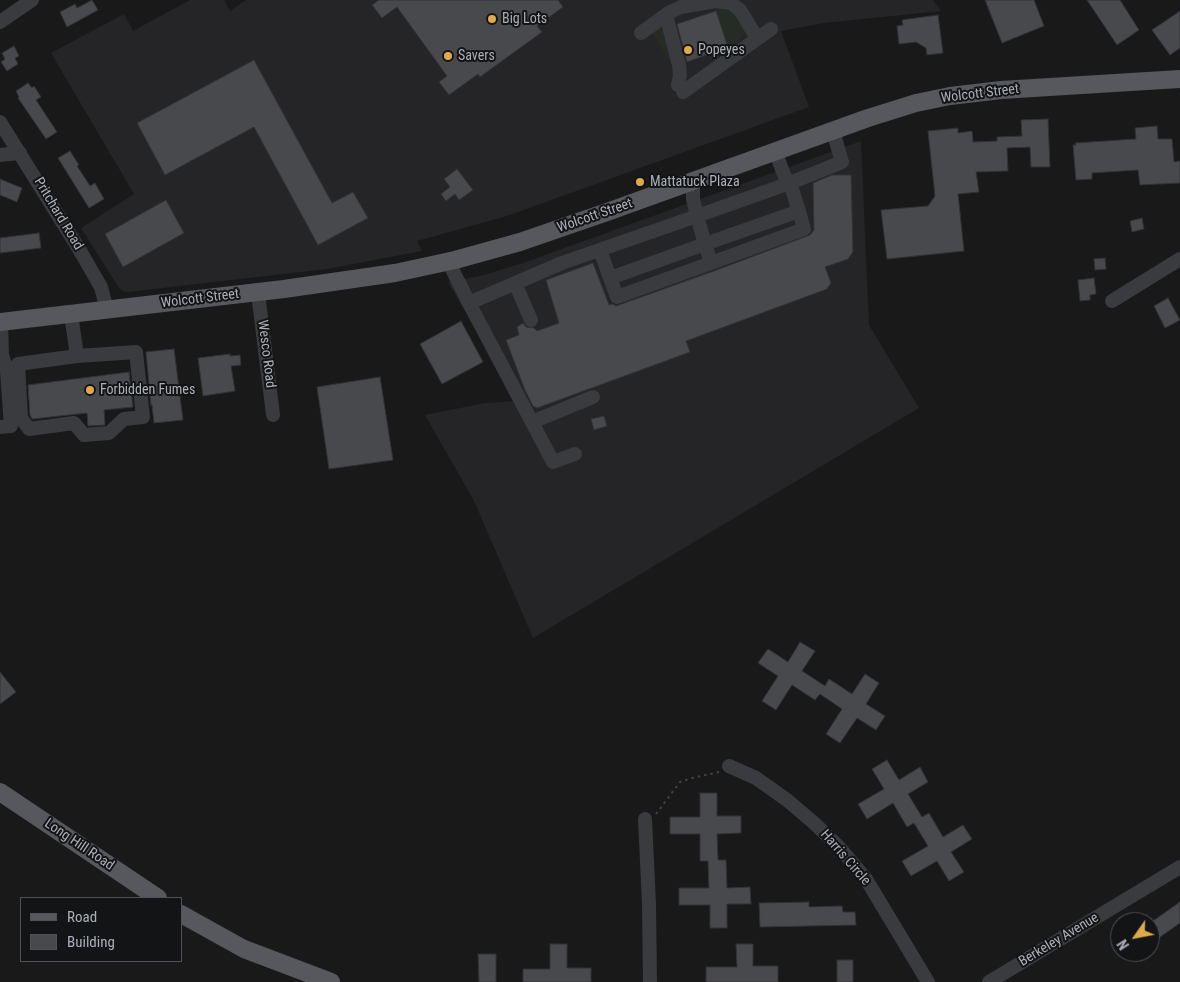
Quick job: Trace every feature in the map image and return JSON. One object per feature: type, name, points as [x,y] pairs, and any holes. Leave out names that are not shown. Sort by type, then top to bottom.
[{"type":"main road","name":"Wolcott Street","points":[[0,322],[258,293],[377,277],[520,242],[904,106],[959,95],[1005,90],[1180,79]]},
{"type":"main road","name":"Long Hill Road","points":[[0,792],[157,897]]},
{"type":"main road","points":[[182,915],[244,949],[331,982]]},
{"type":"street","points":[[0,22],[32,0]]},
{"type":"street","points":[[641,33],[681,7],[715,1],[731,3],[740,10],[757,38]]},
{"type":"street","points":[[666,16],[679,65],[680,89],[770,29]]},
{"type":"street","name":"Pritchard Road","points":[[0,122],[92,272],[100,287],[107,310]]},
{"type":"street","points":[[469,302],[562,263],[790,183],[842,162],[833,131]]},
{"type":"street","points":[[600,250],[617,297],[804,229],[790,183],[785,177],[774,152]]},
{"type":"street","points":[[0,155],[20,153]]},
{"type":"street","points":[[693,181],[693,199],[711,263]]},
{"type":"street","points":[[610,278],[799,211]]},
{"type":"street","points":[[1112,301],[1180,259]]},
{"type":"street","points":[[448,261],[553,462],[575,454]]},
{"type":"street","points":[[515,283],[531,320]]},
{"type":"street","name":"Wesco Road","points":[[258,293],[273,416]]},
{"type":"street","points":[[71,314],[77,356]]},
{"type":"street","points":[[0,322],[1,355],[7,371],[11,426],[0,427]]},
{"type":"street","points":[[136,352],[143,417],[124,418],[109,433],[84,435],[74,424],[29,429],[21,418],[18,364],[77,356],[136,352]]},
{"type":"street","points":[[532,422],[593,396]]},
{"type":"street","name":"Harris Circle","points":[[729,766],[756,778],[787,800],[814,823],[838,848],[866,879],[928,982]]},
{"type":"street","points":[[644,819],[650,982]]},
{"type":"street","name":"Berkeley Avenue","points":[[989,982],[1180,867]]},
{"type":"path","points":[[644,819],[657,814],[680,782],[715,774],[729,766]]},
{"type":"shaded area","name":"Mattatuck Plaza","points":[[190,0],[224,0],[230,11],[246,0],[933,0],[941,11],[824,23],[781,31],[809,107],[507,216],[417,241],[422,251],[327,269],[128,292],[123,291],[119,288],[81,228],[134,194],[51,53],[124,14],[133,31]]},
{"type":"shaded area","points":[[725,7],[731,7],[746,31],[728,47],[716,11]]},
{"type":"shaded area","points":[[661,27],[673,58],[672,65],[652,32]]},
{"type":"shaded area","points":[[861,141],[869,325],[919,408],[533,638],[474,501],[425,415],[485,403],[517,401],[448,282],[484,275],[523,263]]},
{"type":"building","points":[[92,0],[98,10],[67,27],[60,12],[75,4],[77,8]]},
{"type":"building","points":[[379,0],[558,0],[563,7],[537,26],[542,32],[480,77],[478,74],[449,95],[439,82],[447,76],[397,7],[382,18],[372,5]]},
{"type":"building","points":[[985,0],[1034,0],[1044,26],[1002,43]]},
{"type":"building","points":[[1087,0],[1120,0],[1139,30],[1117,45]]},
{"type":"building","points":[[716,11],[728,47],[687,62],[677,24]]},
{"type":"building","points":[[1180,11],[1180,48],[1170,55],[1152,30]]},
{"type":"building","points":[[938,15],[943,53],[927,55],[926,48],[916,42],[899,44],[897,26],[903,25],[902,20]]},
{"type":"building","points":[[14,46],[19,56],[15,58],[18,64],[7,71],[1,62],[5,59],[2,53]]},
{"type":"building","points":[[254,60],[332,203],[353,192],[368,218],[318,245],[254,127],[165,175],[137,123]]},
{"type":"building","points":[[28,83],[32,88],[34,86],[41,97],[36,100],[57,132],[46,139],[18,98],[16,91]]},
{"type":"building","points":[[1048,119],[1050,167],[1031,167],[1030,147],[1007,148],[1008,171],[976,172],[979,192],[958,194],[964,251],[887,259],[881,210],[928,206],[935,196],[928,131],[958,128],[958,133],[972,131],[973,142],[997,141],[997,137],[1022,136],[1021,120]]},
{"type":"building","points":[[1157,126],[1158,139],[1172,139],[1174,162],[1180,161],[1180,183],[1140,185],[1138,170],[1092,173],[1092,179],[1076,180],[1073,145],[1076,145],[1075,143],[1136,139],[1135,128]]},
{"type":"building","points":[[70,151],[90,186],[95,183],[104,199],[89,208],[58,158]]},
{"type":"building","points":[[457,169],[473,190],[459,200],[455,194],[446,201],[441,194],[450,187],[444,179]]},
{"type":"building","points":[[832,175],[851,175],[853,252],[848,259],[825,267],[831,283],[827,289],[686,341],[690,352],[537,408],[533,406],[506,340],[519,335],[517,327],[523,323],[526,327],[534,328],[537,331],[559,323],[546,280],[593,263],[609,305],[616,306],[714,271],[810,235],[814,230],[813,183]]},
{"type":"building","points":[[0,179],[22,188],[17,202],[0,195]]},
{"type":"building","points":[[166,200],[184,233],[123,267],[105,234]]},
{"type":"building","points":[[1142,218],[1144,229],[1132,232],[1130,221]]},
{"type":"building","points":[[39,233],[41,248],[0,253],[0,238]]},
{"type":"building","points":[[1105,258],[1106,269],[1095,270],[1094,259]]},
{"type":"building","points":[[1094,278],[1096,294],[1090,295],[1090,300],[1080,301],[1078,280]]},
{"type":"building","points":[[1168,298],[1180,320],[1165,328],[1154,306]]},
{"type":"building","points":[[461,321],[483,362],[442,384],[420,344]]},
{"type":"building","points":[[174,349],[183,420],[154,423],[146,352]]},
{"type":"building","points":[[230,354],[230,356],[240,355],[241,365],[231,366],[235,391],[203,396],[198,358]]},
{"type":"building","points":[[129,372],[133,407],[104,410],[105,425],[88,426],[87,413],[32,419],[30,415],[28,385]]},
{"type":"building","points":[[380,377],[393,460],[329,469],[317,387]]},
{"type":"building","points":[[604,416],[607,426],[594,430],[591,419]]},
{"type":"building","points":[[800,642],[815,651],[802,671],[825,686],[829,679],[852,694],[865,674],[879,683],[866,704],[885,716],[876,730],[857,718],[840,743],[826,734],[842,709],[820,694],[815,700],[792,685],[776,710],[762,701],[778,676],[758,663],[768,649],[788,662]]},
{"type":"building","points":[[0,672],[16,692],[0,704]]},
{"type":"building","points":[[887,760],[899,780],[920,767],[928,782],[908,794],[922,817],[929,813],[943,837],[963,825],[972,839],[951,852],[964,872],[949,881],[937,861],[911,876],[902,861],[928,846],[914,823],[907,827],[893,803],[867,819],[858,804],[884,789],[872,769]]},
{"type":"building","points":[[700,793],[717,793],[717,816],[741,816],[741,833],[717,834],[718,860],[726,860],[727,888],[750,887],[751,904],[727,904],[727,928],[710,928],[710,905],[679,905],[679,888],[709,888],[708,861],[700,861],[700,834],[670,834],[670,817],[700,817]]},
{"type":"building","points":[[809,902],[809,907],[842,906],[843,912],[855,912],[856,925],[760,927],[759,903]]},
{"type":"building","points":[[1180,902],[1180,923],[1160,937],[1160,916]]},
{"type":"building","points":[[550,944],[567,944],[567,968],[591,968],[591,982],[523,982],[523,969],[550,969]]},
{"type":"building","points":[[736,944],[753,944],[753,966],[778,966],[778,982],[706,982],[706,967],[737,967]]},
{"type":"building","points":[[478,954],[496,954],[496,982],[479,982]]},
{"type":"building","points":[[837,960],[853,960],[853,982],[837,982]]},
{"type":"place","name":"Big Lots","points":[[492,19]]},
{"type":"place","name":"Popeyes","points":[[688,50]]},
{"type":"place","name":"Savers","points":[[448,56]]},
{"type":"place","name":"Mattatuck Plaza","points":[[640,182]]},
{"type":"place","name":"Forbidden Fumes","points":[[90,390]]}]
